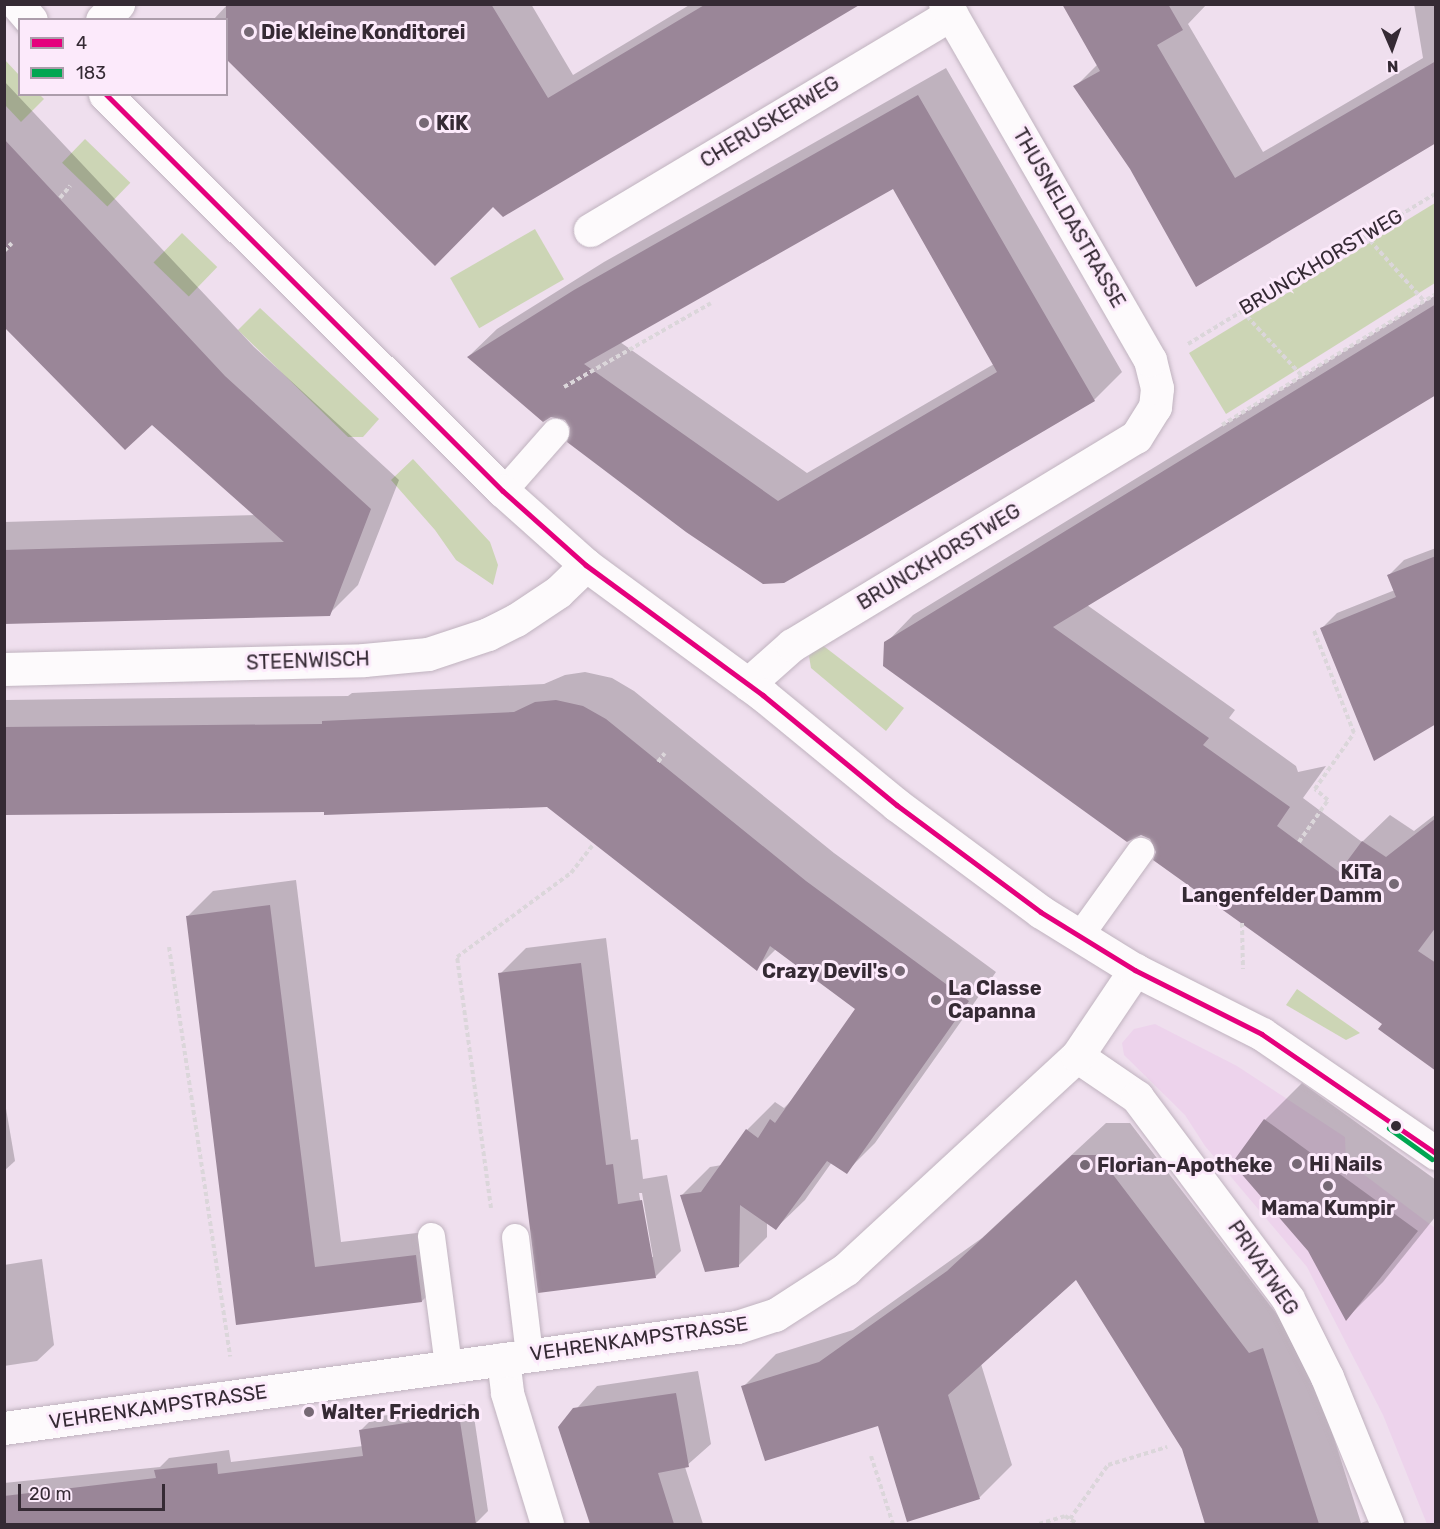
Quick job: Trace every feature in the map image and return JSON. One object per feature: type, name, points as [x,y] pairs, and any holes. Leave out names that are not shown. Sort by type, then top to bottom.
[{"type":"street","points":[[17,4],[29,18]]},
{"type":"street","points":[[104,18],[118,4]]},
{"type":"street","name":"CHERUSKERWEG","points":[[590,230],[948,9]]},
{"type":"street","name":"THUSNELDASTRASSE","points":[[948,9],[1150,360],[1157,388],[1155,407],[1136,437]]},
{"type":"street","points":[[107,96],[503,491],[586,565],[748,684],[897,805],[1079,936],[1135,970],[1262,1034],[1436,1153]]},
{"type":"street","name":"BRUNCKHORSTWEG","points":[[748,684],[792,645],[1136,437]]},
{"type":"street","name":"STEENWISCH","points":[[4,669],[364,660],[428,654],[516,620],[558,592],[586,565]]},
{"type":"street","name":"VEHRENKAMPSTRASSE","points":[[4,1428],[737,1327],[775,1315],[846,1269],[1077,1056],[1135,970]]},
{"type":"street","name":"PRIVATWEG","points":[[1077,1056],[1137,1097],[1288,1299],[1327,1377],[1387,1524]]},
{"type":"street","points":[[516,1357],[507,1393],[547,1524]]},
{"type":"lane","points":[[503,491],[555,432]]},
{"type":"lane","points":[[1079,936],[1140,851]]},
{"type":"lane","points":[[431,1236],[447,1366]]},
{"type":"lane","points":[[515,1237],[516,1357]]},
{"type":"path","points":[[60,198],[70,186]]},
{"type":"path","name":"BRUNCKHORSTWEG","points":[[1185,345],[1436,193]]},
{"type":"path","points":[[1365,235],[1424,301]]},
{"type":"path","points":[[5,250],[12,243]]},
{"type":"path","points":[[1222,425],[1436,294]]},
{"type":"path","points":[[564,387],[711,303]]},
{"type":"path","points":[[1242,311],[1301,375]]},
{"type":"path","points":[[1299,842],[1328,800],[1315,789],[1354,734],[1314,631]]},
{"type":"path","points":[[658,762],[665,753]]},
{"type":"path","points":[[491,1212],[457,957],[571,873],[594,844]]},
{"type":"path","points":[[1242,923],[1243,969]]},
{"type":"path","points":[[169,947],[232,1369]]},
{"type":"path","points":[[1070,1519],[1108,1465],[1167,1447]]},
{"type":"path","points":[[871,1456],[892,1524]]},
{"type":"path","points":[[1039,1524],[1065,1516],[1078,1524]]},
{"type":"shaded area","points":[[1155,1024],[1237,1066],[1345,1137],[1346,1161],[1435,1228],[1435,1524],[1427,1524],[1383,1415],[1307,1267],[1205,1146],[1185,1115],[1124,1055],[1122,1043],[1134,1029]]},
{"type":"green space","points":[[5,60],[18,74],[18,96],[41,96],[44,99],[21,122],[5,105]]},
{"type":"green space","points":[[85,139],[130,183],[107,207],[62,163]]},
{"type":"green space","points":[[1435,203],[1435,283],[1226,414],[1189,353]]},
{"type":"green space","points":[[535,229],[564,279],[479,328],[450,278]]},
{"type":"green space","points":[[182,233],[217,267],[189,297],[154,262]]},
{"type":"green space","points":[[260,308],[379,419],[363,437],[348,437],[238,330]]},
{"type":"green space","points":[[413,459],[490,542],[498,565],[493,585],[456,560],[435,530],[391,480]]},
{"type":"green space","points":[[821,644],[904,708],[886,731],[811,668],[809,656]]},
{"type":"green space","points":[[1297,989],[1360,1033],[1346,1040],[1286,1005]]},
{"type":"building","points":[[226,4],[491,4],[548,98],[706,4],[861,4],[503,217],[493,207],[435,266],[228,61],[228,18],[226,18]]},
{"type":"building","points":[[1062,4],[1168,4],[1183,30],[1157,45],[1235,178],[1436,61],[1436,143],[1196,287],[1130,169],[1073,86],[1100,71]]},
{"type":"building","points":[[918,95],[1095,401],[784,583],[763,584],[686,532],[567,442],[570,428],[565,420],[551,417],[543,422],[467,357],[574,290]],"holes":[[[893,189],[997,372],[778,501],[584,364]]]},
{"type":"building","points":[[4,139],[225,376],[371,509],[330,616],[4,624],[4,550],[284,542],[152,425],[125,450],[4,327]]},
{"type":"building","points":[[1436,304],[1436,395],[1053,627],[1209,738],[1203,745],[1290,807],[1277,826],[1339,872],[1362,841],[1386,857],[1436,818],[1436,927],[1418,951],[1436,963],[1436,1071],[1378,1029],[1382,1024],[1153,860],[1156,852],[1150,839],[1141,835],[1127,842],[883,666],[884,642]]},
{"type":"building","points":[[1436,556],[1436,724],[1374,761],[1320,628],[1396,597],[1387,575]]},
{"type":"building","points":[[556,700],[583,706],[606,719],[806,881],[969,1001],[847,1174],[827,1161],[776,1230],[740,1205],[739,1267],[705,1272],[680,1195],[701,1192],[746,1129],[758,1138],[770,1119],[775,1123],[855,1009],[770,946],[757,971],[547,807],[324,815],[324,812],[4,815],[4,727],[322,724],[322,721],[514,712],[535,702]]},
{"type":"building","points":[[270,905],[315,1267],[416,1255],[422,1302],[236,1325],[186,916]]},
{"type":"building","points":[[581,963],[606,1165],[613,1164],[618,1204],[642,1200],[656,1278],[538,1293],[498,973]]},
{"type":"building","points":[[1264,1119],[1418,1231],[1346,1321],[1308,1251],[1232,1163]]},
{"type":"building","points":[[1072,1155],[1098,1155],[1249,1353],[1263,1348],[1319,1524],[1205,1524],[1182,1449],[1076,1280],[948,1395],[980,1499],[907,1522],[878,1426],[765,1461],[741,1386],[819,1362],[947,1271]]},
{"type":"building","points":[[676,1393],[689,1467],[658,1473],[674,1524],[590,1524],[558,1427],[573,1408]]},
{"type":"building","points":[[459,1415],[476,1524],[4,1524],[4,1496],[156,1478],[154,1470],[217,1463],[218,1474],[363,1456],[359,1430]]},
{"type":"transit line","name":"4","points":[[108,96],[503,491],[586,565],[763,695],[897,805],[1041,912],[1135,970],[1262,1034],[1436,1153]]},
{"type":"transit line","name":"183","points":[[1389,1128],[1432,1159]]},
{"type":"place","name":"Die kleine Konditorei","points":[[249,32]]},
{"type":"place","name":"KiK","points":[[424,123]]},
{"type":"place","name":"KiTa Langenfelder Damm","points":[[1394,884]]},
{"type":"place","name":"Crazy Devil's","points":[[900,971]]},
{"type":"place","name":"La Classe Capanna","points":[[936,1000]]},
{"type":"place","name":"Hi Nails","points":[[1297,1164]]},
{"type":"place","name":"Florian-Apotheke","points":[[1085,1165]]},
{"type":"place","name":"Mama Kumpir","points":[[1328,1186]]},
{"type":"place","name":"Walter Friedrich","points":[[309,1412]]}]
